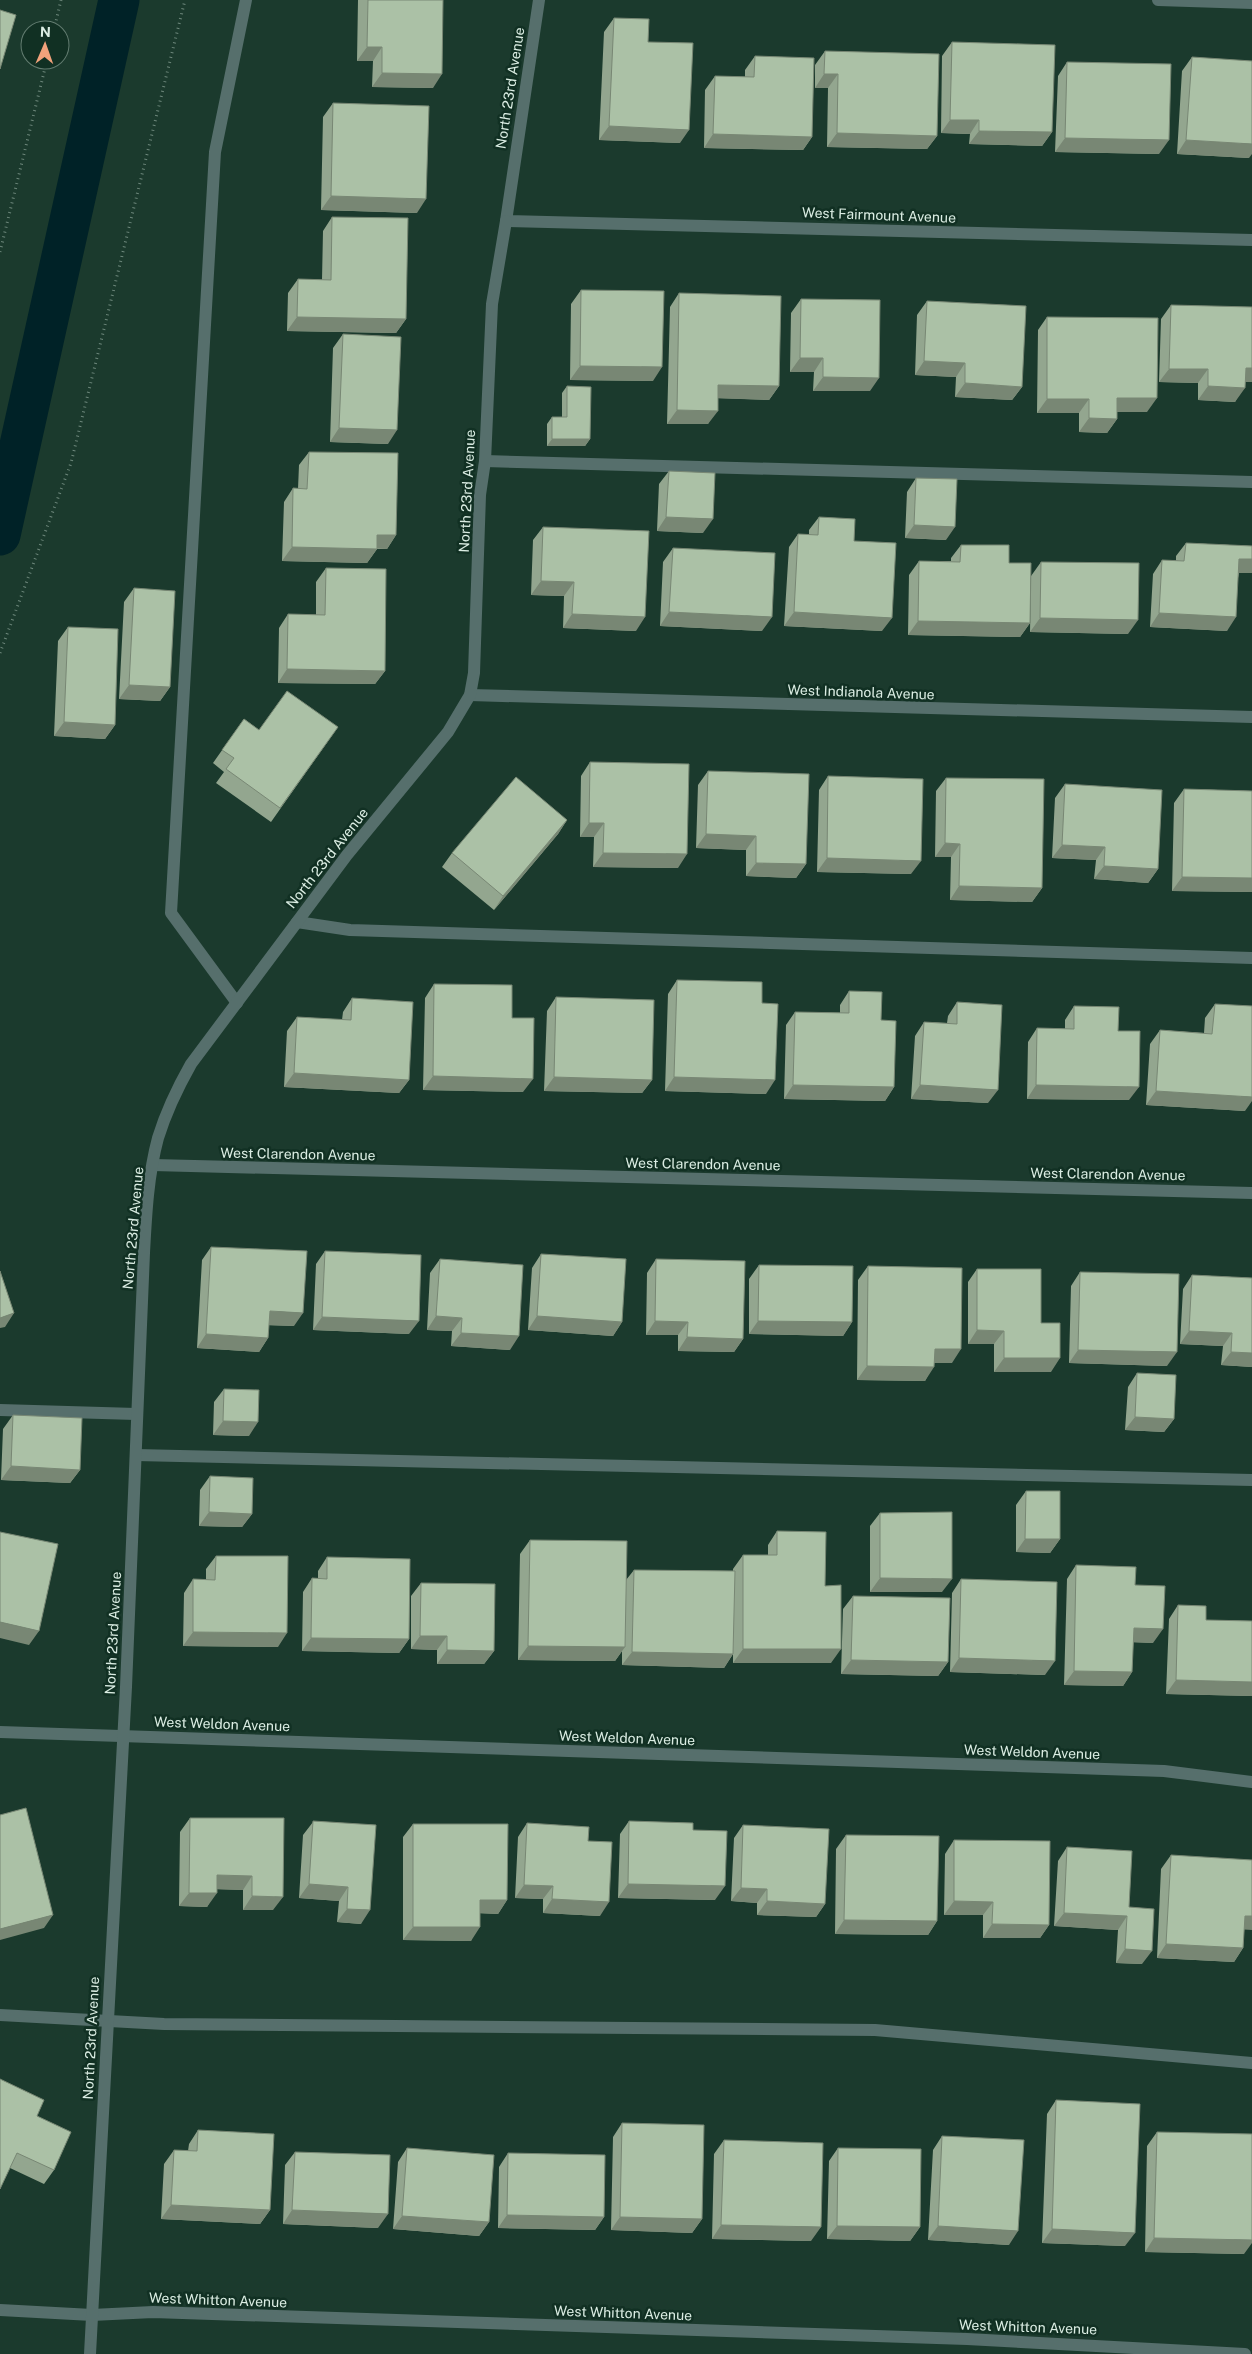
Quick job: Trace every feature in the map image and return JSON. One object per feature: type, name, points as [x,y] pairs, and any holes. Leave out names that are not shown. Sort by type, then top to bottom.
[{"type":"street","points":[[237,1003],[171,914],[215,152],[246,0]]},
{"type":"street","name":"North 23rd Avenue","points":[[90,2354],[106,2022],[123,1735],[144,1253],[147,1200],[158,1137],[176,1092],[191,1064],[347,855],[448,732],[470,695],[474,674],[480,495],[484,461],[492,304],[539,0]]},
{"type":"street","points":[[1158,0],[1252,3]]},
{"type":"street","name":"West Fairmount Avenue","points":[[506,221],[1252,240]]},
{"type":"street","points":[[484,461],[1252,482]]},
{"type":"street","name":"West Indianola Avenue","points":[[470,695],[1252,717]]},
{"type":"street","points":[[297,922],[350,930],[1252,958]]},
{"type":"street","name":"West Clarendon Avenue","points":[[153,1165],[1252,1193]]},
{"type":"street","points":[[0,1410],[136,1414]]},
{"type":"street","points":[[136,1455],[1252,1480]]},
{"type":"street","name":"West Weldon Avenue","points":[[0,1732],[1164,1772],[1252,1782]]},
{"type":"street","points":[[0,2015],[106,2022],[876,2030],[1252,2063]]},
{"type":"street","name":"West Whitton Avenue","points":[[0,2310],[92,2315],[153,2312],[938,2338],[1122,2346],[1245,2354]]},
{"type":"path","points":[[56,20],[61,0]]},
{"type":"path","points":[[0,653],[71,463],[185,0]]},
{"type":"path","points":[[0,252],[44,70]]},
{"type":"building","points":[[368,0],[443,0],[442,74],[382,73],[382,47],[367,47]]},
{"type":"building","points":[[0,10],[16,15],[0,69]]},
{"type":"building","points":[[614,18],[649,19],[648,42],[693,43],[689,130],[609,126]]},
{"type":"building","points":[[952,42],[1055,45],[1052,132],[979,131],[979,120],[950,120]]},
{"type":"building","points":[[825,51],[939,54],[937,136],[837,133],[838,74],[824,74]]},
{"type":"building","points":[[755,56],[814,58],[812,137],[713,134],[715,76],[754,77]]},
{"type":"building","points":[[1192,57],[1252,61],[1252,144],[1186,140]]},
{"type":"building","points":[[1067,62],[1171,64],[1169,140],[1065,138]]},
{"type":"building","points":[[333,103],[429,106],[426,199],[331,196]]},
{"type":"building","points":[[332,217],[408,218],[406,319],[297,317],[298,279],[331,280]]},
{"type":"building","points":[[581,290],[664,291],[662,367],[580,366]]},
{"type":"building","points":[[679,293],[781,296],[779,386],[718,385],[718,411],[677,410]]},
{"type":"building","points":[[801,299],[880,300],[879,378],[823,377],[823,358],[800,358]]},
{"type":"building","points":[[927,301],[1026,306],[1022,387],[965,383],[965,363],[924,361]]},
{"type":"building","points":[[1171,305],[1252,307],[1252,368],[1246,368],[1245,388],[1208,386],[1208,369],[1169,369]]},
{"type":"building","points":[[1047,317],[1158,318],[1157,398],[1117,398],[1117,419],[1089,418],[1089,399],[1047,399]]},
{"type":"building","points":[[343,334],[401,337],[397,430],[339,428]]},
{"type":"building","points":[[567,386],[591,387],[590,439],[552,439],[552,417],[567,417]]},
{"type":"building","points":[[309,452],[398,453],[396,535],[377,535],[377,549],[292,547],[293,488],[307,489]]},
{"type":"building","points":[[669,471],[715,473],[713,519],[666,517]]},
{"type":"building","points":[[916,478],[957,479],[955,527],[914,525]]},
{"type":"building","points":[[819,517],[855,519],[854,541],[896,543],[892,618],[794,612],[798,534],[818,535]]},
{"type":"building","points":[[543,527],[649,531],[645,617],[572,614],[574,582],[541,581]]},
{"type":"building","points":[[1186,543],[1252,546],[1252,559],[1239,559],[1236,617],[1159,613],[1162,560],[1184,561]]},
{"type":"building","points":[[961,545],[1009,545],[1009,563],[1031,563],[1030,623],[918,621],[919,561],[960,562]]},
{"type":"building","points":[[673,548],[775,553],[772,617],[669,612]]},
{"type":"building","points":[[1041,562],[1139,563],[1138,620],[1040,618]]},
{"type":"building","points":[[326,568],[386,569],[385,671],[287,669],[288,614],[325,615]]},
{"type":"building","points":[[134,588],[175,591],[170,687],[129,685]]},
{"type":"building","points":[[68,627],[118,629],[115,725],[64,722]]},
{"type":"building","points":[[287,691],[338,727],[280,808],[226,769],[234,758],[222,750],[244,719],[259,730]]},
{"type":"building","points":[[590,762],[689,764],[687,854],[603,853],[604,823],[589,823]]},
{"type":"building","points":[[708,771],[809,774],[806,864],[756,863],[756,836],[706,834]]},
{"type":"building","points":[[828,776],[923,779],[921,861],[827,858]]},
{"type":"building","points":[[516,777],[567,820],[503,896],[452,853]]},
{"type":"building","points":[[946,778],[1044,779],[1042,888],[959,886],[960,844],[945,843]]},
{"type":"building","points":[[1065,784],[1162,790],[1158,869],[1104,866],[1105,847],[1062,845]]},
{"type":"building","points":[[1184,789],[1252,791],[1252,878],[1182,877]]},
{"type":"building","points":[[677,980],[762,982],[762,1003],[778,1004],[775,1080],[674,1077]]},
{"type":"building","points":[[434,984],[512,985],[512,1018],[534,1018],[533,1079],[433,1076]]},
{"type":"building","points":[[849,991],[882,992],[881,1020],[896,1021],[894,1087],[793,1085],[795,1012],[849,1013]]},
{"type":"building","points":[[556,997],[654,1000],[652,1080],[554,1077]]},
{"type":"building","points":[[352,998],[413,1002],[409,1080],[294,1073],[297,1017],[351,1020]]},
{"type":"building","points":[[957,1002],[1002,1005],[998,1090],[920,1085],[924,1022],[957,1024]]},
{"type":"building","points":[[1215,1004],[1252,1006],[1252,1097],[1156,1091],[1160,1030],[1212,1034]]},
{"type":"building","points":[[1074,1006],[1119,1007],[1118,1031],[1140,1031],[1139,1087],[1036,1085],[1037,1028],[1074,1029]]},
{"type":"building","points":[[211,1247],[307,1251],[303,1313],[270,1311],[268,1338],[206,1334]]},
{"type":"building","points":[[325,1251],[421,1255],[419,1321],[322,1317]]},
{"type":"building","points":[[541,1254],[626,1259],[622,1322],[537,1316]]},
{"type":"building","points":[[440,1259],[523,1265],[519,1336],[461,1333],[462,1318],[436,1316]]},
{"type":"building","points":[[656,1259],[745,1261],[743,1339],[687,1337],[688,1322],[655,1321]]},
{"type":"building","points":[[759,1265],[853,1266],[852,1322],[758,1321]]},
{"type":"building","points":[[868,1266],[962,1268],[961,1349],[935,1349],[934,1367],[867,1366]]},
{"type":"building","points":[[977,1269],[1041,1269],[1041,1323],[1060,1323],[1060,1358],[1004,1358],[1004,1331],[977,1330]]},
{"type":"building","points":[[0,1271],[14,1313],[0,1318]]},
{"type":"building","points":[[1080,1272],[1179,1274],[1177,1352],[1078,1350]]},
{"type":"building","points":[[1192,1275],[1252,1278],[1252,1353],[1231,1352],[1232,1333],[1189,1331]]},
{"type":"building","points":[[1137,1373],[1176,1375],[1174,1419],[1135,1417]]},
{"type":"building","points":[[224,1389],[259,1390],[258,1422],[223,1421]]},
{"type":"building","points":[[13,1415],[82,1418],[80,1470],[11,1466]]},
{"type":"building","points":[[210,1476],[253,1478],[252,1514],[209,1512]]},
{"type":"building","points":[[1026,1491],[1060,1491],[1060,1539],[1025,1539]]},
{"type":"building","points":[[952,1512],[952,1579],[880,1578],[880,1513]]},
{"type":"building","points":[[777,1531],[826,1532],[825,1586],[841,1585],[841,1649],[743,1649],[743,1555],[777,1555]]},
{"type":"building","points":[[0,1532],[58,1544],[39,1631],[0,1622]]},
{"type":"building","points":[[530,1540],[627,1541],[625,1647],[528,1646]]},
{"type":"building","points":[[216,1556],[288,1556],[287,1633],[193,1632],[193,1579],[215,1580]]},
{"type":"building","points":[[327,1557],[410,1559],[409,1639],[311,1638],[312,1578],[327,1579]]},
{"type":"building","points":[[1076,1565],[1136,1567],[1135,1585],[1165,1586],[1163,1629],[1134,1628],[1132,1672],[1074,1671]]},
{"type":"building","points":[[634,1570],[735,1571],[733,1654],[632,1652]]},
{"type":"building","points":[[961,1579],[1057,1582],[1055,1661],[959,1658]]},
{"type":"building","points":[[421,1583],[495,1584],[494,1651],[447,1650],[447,1636],[420,1636]]},
{"type":"building","points":[[853,1596],[950,1598],[948,1662],[851,1660]]},
{"type":"building","points":[[1178,1605],[1206,1606],[1206,1620],[1252,1621],[1252,1682],[1176,1680]]},
{"type":"building","points":[[26,1808],[53,1915],[0,1929],[0,1815]]},
{"type":"building","points":[[190,1818],[284,1818],[283,1897],[252,1896],[252,1876],[217,1875],[217,1893],[189,1893]]},
{"type":"building","points":[[313,1821],[376,1825],[370,1910],[347,1909],[348,1887],[309,1884]]},
{"type":"building","points":[[629,1821],[693,1823],[693,1830],[727,1831],[725,1886],[628,1884]]},
{"type":"building","points":[[527,1823],[589,1827],[588,1841],[612,1842],[609,1902],[552,1899],[553,1886],[524,1885]]},
{"type":"building","points":[[413,1824],[508,1824],[507,1900],[480,1900],[480,1927],[413,1927]]},
{"type":"building","points":[[743,1825],[829,1829],[825,1904],[767,1901],[767,1889],[741,1888]]},
{"type":"building","points":[[846,1835],[939,1836],[937,1921],[844,1920]]},
{"type":"building","points":[[954,1840],[1050,1841],[1049,1925],[992,1924],[993,1902],[954,1901]]},
{"type":"building","points":[[1067,1847],[1132,1851],[1129,1907],[1154,1909],[1152,1951],[1125,1949],[1127,1916],[1064,1913]]},
{"type":"building","points":[[1171,1855],[1252,1860],[1252,1916],[1245,1916],[1243,1948],[1166,1944]]},
{"type":"building","points":[[0,2079],[44,2100],[37,2116],[71,2132],[54,2170],[17,2153],[0,2189]]},
{"type":"building","points":[[1056,2100],[1140,2104],[1135,2233],[1052,2229]]},
{"type":"building","points":[[622,2123],[704,2125],[702,2219],[620,2217]]},
{"type":"building","points":[[198,2130],[274,2134],[270,2210],[171,2205],[174,2150],[197,2151]]},
{"type":"building","points":[[1157,2132],[1252,2134],[1252,2240],[1154,2238]]},
{"type":"building","points":[[942,2136],[1024,2140],[1018,2231],[938,2226]]},
{"type":"building","points":[[724,2140],[823,2143],[821,2227],[721,2225]]},
{"type":"building","points":[[407,2148],[494,2155],[489,2222],[402,2216]]},
{"type":"building","points":[[838,2148],[921,2149],[920,2227],[837,2226]]},
{"type":"building","points":[[295,2152],[390,2155],[388,2214],[292,2210]]},
{"type":"building","points":[[508,2153],[605,2155],[604,2217],[507,2215]]},
{"type":"waterway","points":[[0,535],[119,0]]}]
